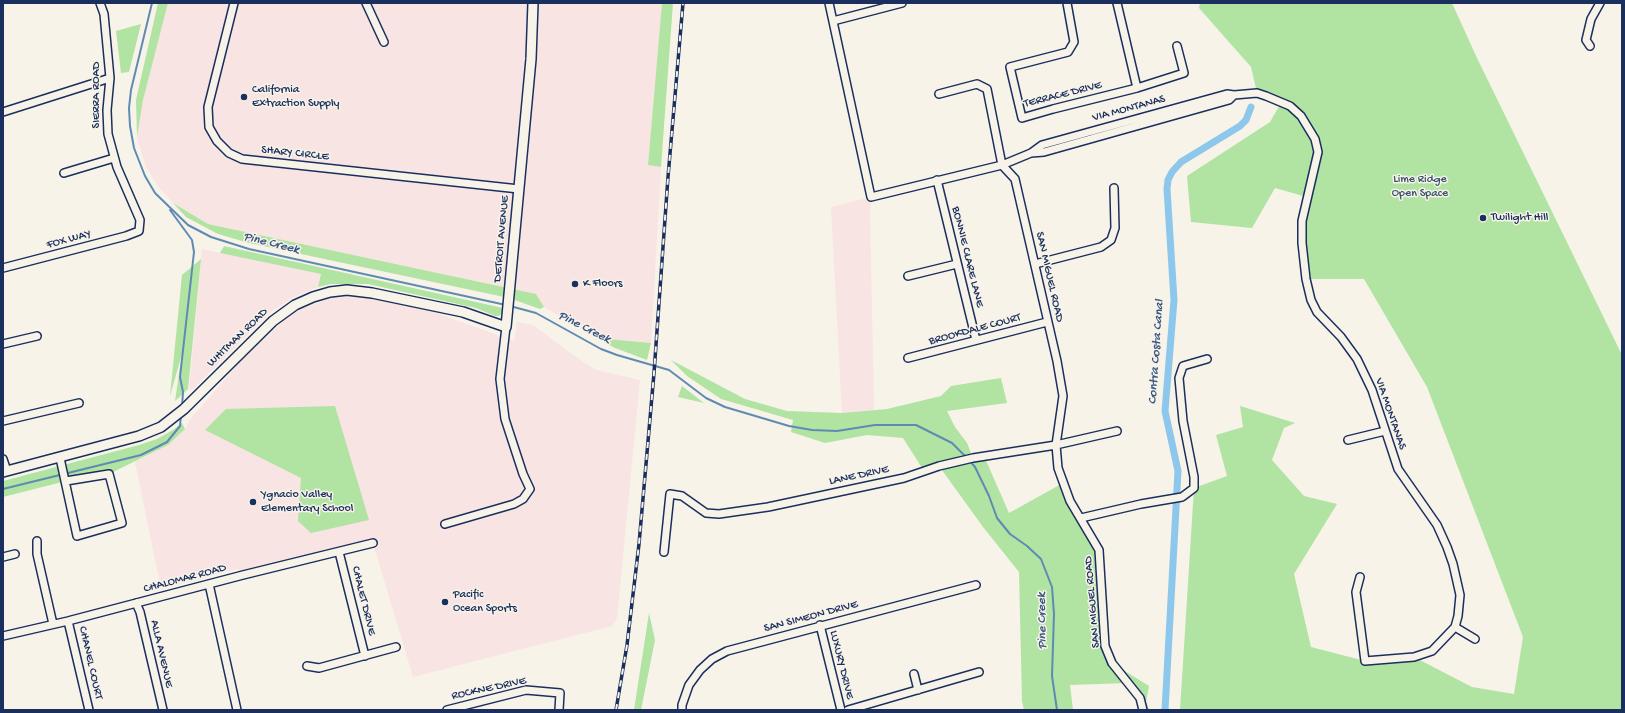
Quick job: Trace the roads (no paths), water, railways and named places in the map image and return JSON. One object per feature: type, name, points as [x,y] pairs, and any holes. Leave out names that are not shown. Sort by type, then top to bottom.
[{"type":"street","name":"SIERRA ROAD","points":[[100,3],[104,14],[110,78],[107,110],[108,134],[114,158],[140,220],[139,231]]},
{"type":"street","name":"SHARY CIRCLE","points":[[234,3],[208,107],[209,127],[217,141],[229,153],[242,160],[519,189]]},
{"type":"street","points":[[366,3],[384,42]]},
{"type":"street","name":"DETROIT AVENUE","points":[[445,524],[514,504],[523,499],[530,488],[523,474],[505,419],[500,379],[531,59],[533,3]]},
{"type":"street","points":[[828,3],[871,197],[1002,165],[987,89],[977,84],[939,94]]},
{"type":"street","points":[[833,21],[902,3]]},
{"type":"street","name":"TERRACE DRIVE","points":[[1067,3],[1074,42],[1068,52],[1010,67],[1022,118],[1137,88]]},
{"type":"street","points":[[1117,3],[1137,88],[1184,73],[1177,46]]},
{"type":"street","points":[[1590,46],[1586,40],[1591,19],[1600,3]]},
{"type":"street","points":[[3,112],[110,78]]},
{"type":"street","name":"VIA MONTANAS","points":[[1002,165],[1031,153],[1044,152],[1229,100],[1234,95],[1244,93],[1257,93],[1266,96],[1290,106],[1301,116],[1315,139],[1318,152],[1302,221],[1302,243],[1306,279],[1311,300],[1317,312],[1341,337],[1357,359],[1372,390],[1398,469],[1437,525],[1453,564],[1460,594],[1458,616],[1455,627]]},
{"type":"street","points":[[64,173],[114,158]]},
{"type":"street","name":"SAN MIGUEL ROAD","points":[[1002,165],[1015,180],[1057,361],[1063,396],[1056,445],[1058,468],[1070,501],[1099,550],[1105,646],[1112,663],[1140,698],[1143,710]]},
{"type":"street","name":"BONNIE CLARE LANE","points":[[937,180],[976,340]]},
{"type":"street","points":[[1035,264],[1101,247],[1111,240],[1115,228],[1114,188]]},
{"type":"street","name":"FOX WAY","points":[[3,268],[126,236],[139,231]]},
{"type":"street","points":[[908,276],[957,264]]},
{"type":"street","name":"WHITMAN ROAD","points":[[5,472],[61,461],[139,436],[161,427],[178,415],[282,313],[313,297],[330,292],[346,290],[372,293],[463,312],[506,327]]},
{"type":"street","name":"BROOKDALE COURT","points":[[908,358],[1047,322]]},
{"type":"street","points":[[3,344],[37,336]]},
{"type":"street","points":[[1081,518],[1141,504],[1182,497],[1194,488],[1194,477],[1183,421],[1179,378],[1183,366],[1207,359]]},
{"type":"street","points":[[3,421],[79,403]]},
{"type":"street","name":"LANE DRIVE","points":[[664,552],[670,494],[682,496],[706,513],[720,514],[768,507],[904,478],[939,466],[973,458],[1056,445],[1117,431]]},
{"type":"street","points":[[1348,440],[1385,431]]},
{"type":"street","points":[[3,459],[5,472]]},
{"type":"street","points":[[61,461],[77,536],[122,523],[109,474],[66,481]]},
{"type":"street","points":[[37,541],[37,554],[53,624]]},
{"type":"street","name":"CHALOMAR ROAD","points":[[3,636],[68,621],[373,543]]},
{"type":"street","name":"CHALET DRIVE","points":[[339,552],[366,656]]},
{"type":"street","points":[[3,557],[15,554]]},
{"type":"street","points":[[1360,577],[1356,592],[1365,662],[1414,657],[1432,650],[1455,627],[1475,639]]},
{"type":"street","points":[[209,584],[236,710]]},
{"type":"street","name":"SAN SIMEON DRIVE","points":[[682,710],[682,705],[689,685],[700,670],[712,659],[727,651],[820,625],[976,585]]},
{"type":"street","name":"ALLA AVENUE","points":[[136,603],[140,612],[163,710]]},
{"type":"street","name":"CHANEL COURT","points":[[68,621],[89,710]]},
{"type":"street","name":"LUXURY DRIVE","points":[[820,625],[841,710]]},
{"type":"street","points":[[307,666],[319,668],[396,648]]},
{"type":"street","points":[[848,710],[979,672]]},
{"type":"street","points":[[914,674],[918,690]]},
{"type":"street","name":"ROCKNE DRIVE","points":[[447,710],[526,690],[560,693],[559,710]]},
{"type":"waterway","name":"Pine Creek","points":[[152,3],[131,90],[129,108],[130,126],[134,148],[145,176],[155,193],[188,225],[211,237],[249,249],[506,305]]},
{"type":"waterway","name":"Contra Costa Canal","points":[[1165,710],[1178,471],[1165,411],[1174,300],[1167,189],[1168,180],[1172,172],[1181,162],[1240,126],[1246,120],[1251,107]]},
{"type":"waterway","points":[[170,210],[192,240],[194,252],[180,377],[183,392],[182,407]]},
{"type":"waterway","name":"Pine Creek","points":[[510,306],[536,313],[601,349],[669,370],[706,398],[725,407],[789,426],[812,430],[837,431],[875,425],[916,425],[952,443],[967,458]]},
{"type":"waterway","points":[[3,489],[141,455],[167,442],[180,426],[181,415]]},
{"type":"waterway","name":"Pine Creek","points":[[970,461],[975,467],[989,496],[997,518],[1010,534],[1027,546],[1041,559],[1052,587],[1054,614],[1052,676],[1057,710]]},
{"type":"railway","points":[[616,710],[627,645],[639,544],[683,3]]},
{"type":"place","name":"California Extraction Supply","points":[[244,97]]},
{"type":"place","name":"Twilight Hill","points":[[1483,218]]},
{"type":"place","name":"K Floors","points":[[575,284]]},
{"type":"place","name":"Ygnacio Valley Elementary School","points":[[253,502]]},
{"type":"place","name":"Pacific Ocean Sports","points":[[445,602]]},
{"type":"park label","name":"Lime Ridge Open Space","points":[[1420,187]]}]
